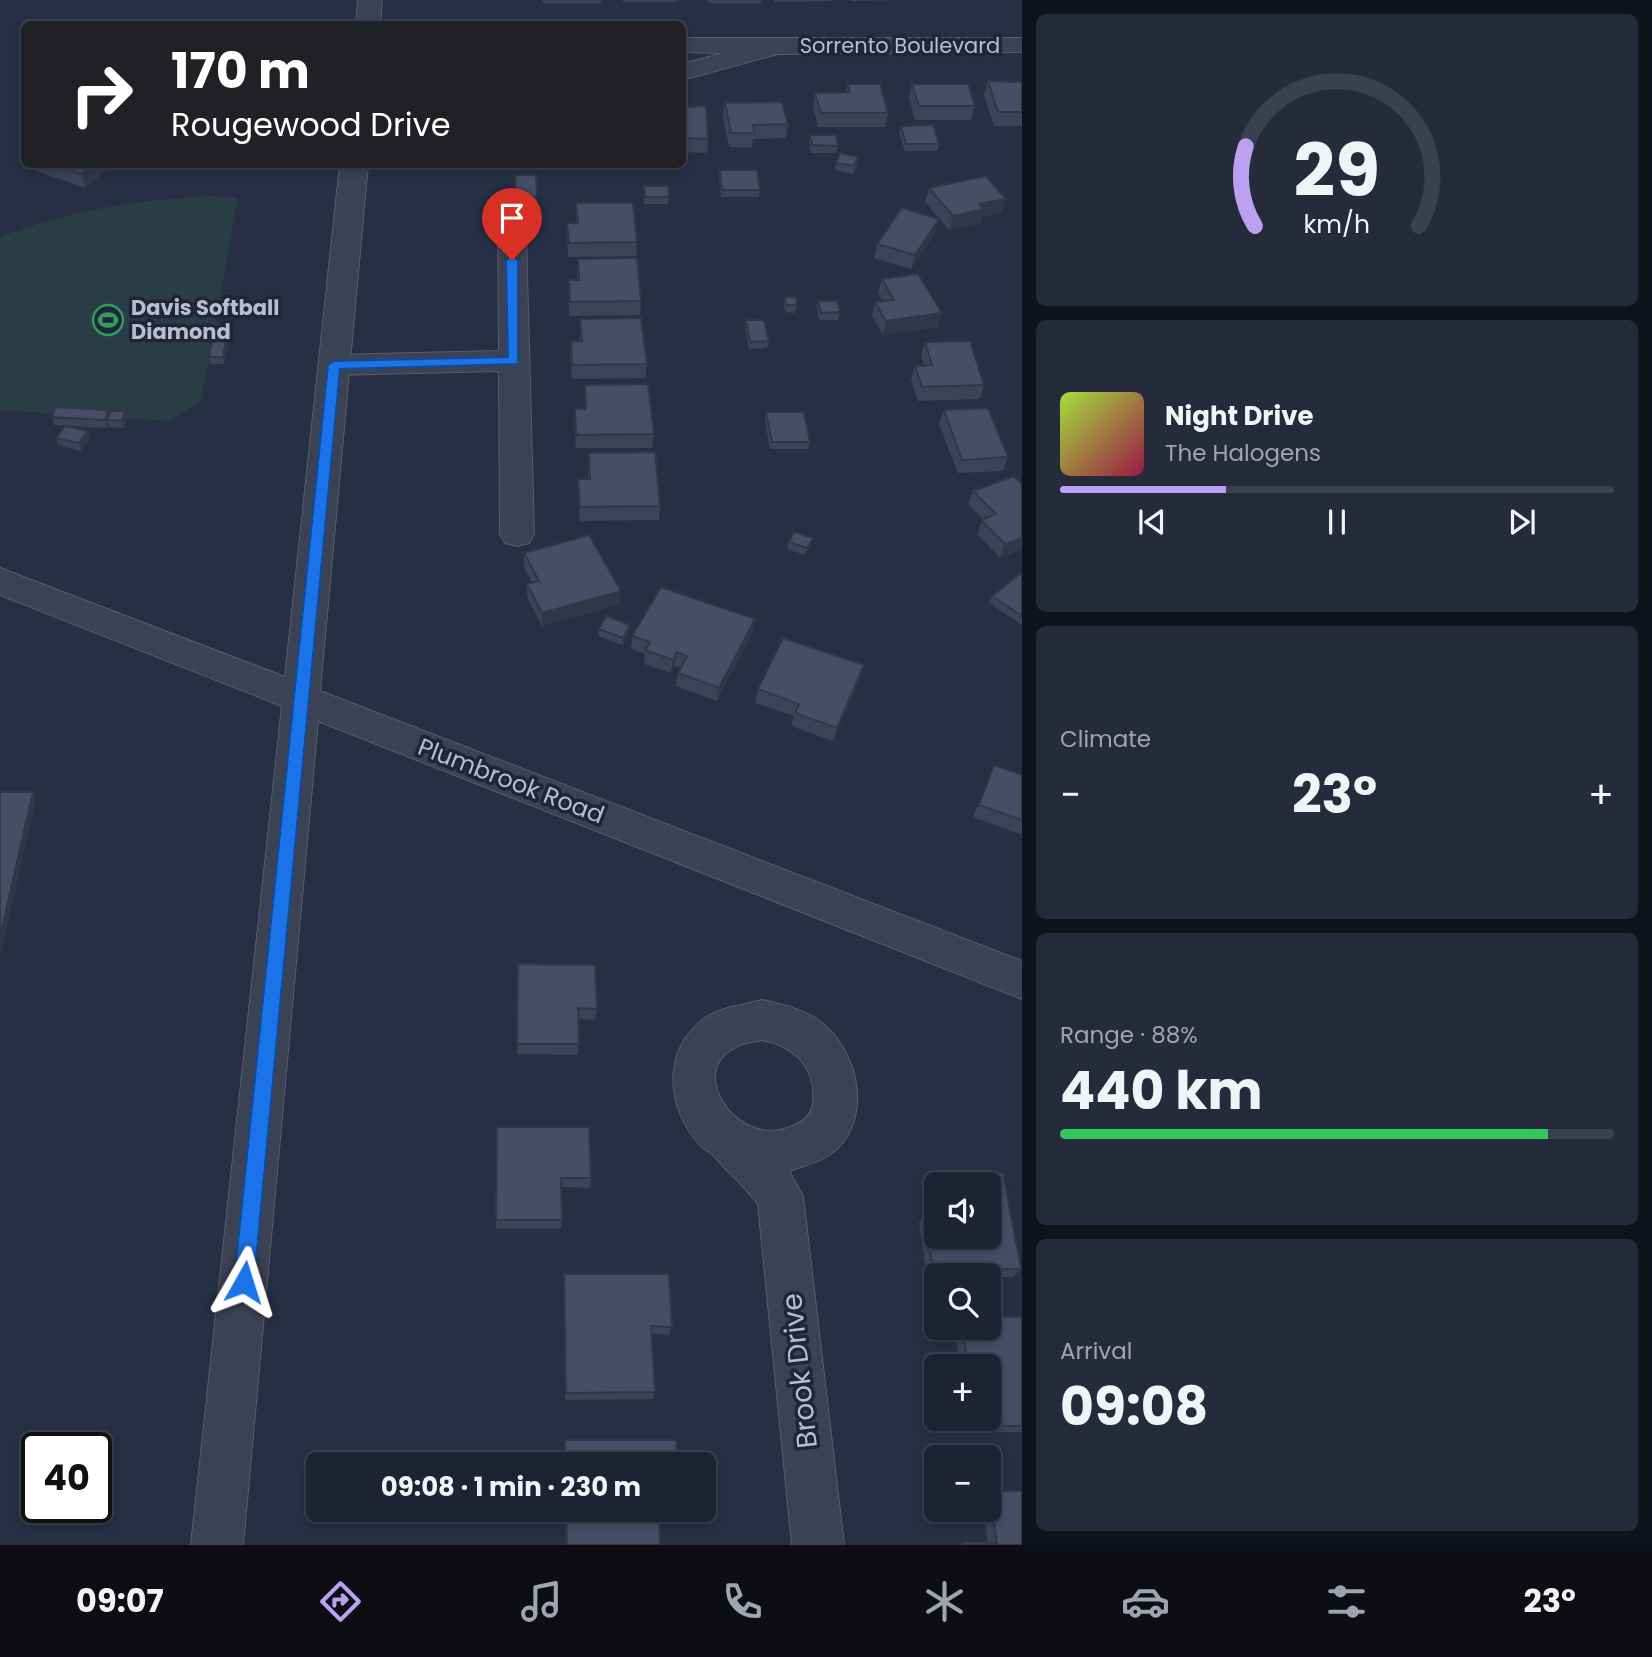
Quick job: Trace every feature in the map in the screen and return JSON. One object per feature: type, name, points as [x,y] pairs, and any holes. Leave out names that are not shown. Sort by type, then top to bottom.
[{"type":"street","points":[[368,21],[370,0]]},
{"type":"street","name":"Sorrento Boulevard","points":[[686,45],[1022,45]]},
{"type":"street","name":"Sorrento Boulevard","points":[[686,71],[778,47]]},
{"type":"street","points":[[217,1545],[354,168]]},
{"type":"street","points":[[512,234],[517,534]]},
{"type":"street","points":[[334,365],[514,361]]},
{"type":"street","name":"Plumbrook Road","points":[[0,580],[1022,980]]},
{"type":"street","points":[[762,1020],[786,1025],[807,1037],[824,1054],[834,1074],[837,1097],[832,1119],[819,1137],[794,1170],[780,1196],[760,1170],[710,1126],[697,1107],[692,1085],[694,1063],[704,1045],[719,1031],[740,1022],[762,1020]]},
{"type":"street","points":[[729,1143],[752,1152],[776,1154],[800,1149],[819,1137]]},
{"type":"street","name":"Brook Drive","points":[[780,1196],[818,1545]]},
{"type":"shaded area","name":"Davis Softball Diamond","points":[[211,196],[238,198],[201,402],[168,421],[0,410],[0,237],[78,213],[155,201]]},
{"type":"building","points":[[988,81],[1022,82],[1022,112],[998,112]]},
{"type":"building","points":[[848,84],[880,84],[888,113],[821,113],[815,93],[850,92]]},
{"type":"building","points":[[912,84],[968,84],[975,106],[919,106]]},
{"type":"building","points":[[782,102],[788,124],[753,125],[754,133],[731,133],[725,103]]},
{"type":"building","points":[[706,106],[708,139],[686,138],[686,107]]},
{"type":"building","points":[[933,125],[939,144],[906,144],[901,126]]},
{"type":"building","points":[[810,135],[836,135],[838,146],[812,145]]},
{"type":"building","points":[[840,153],[858,157],[854,166],[836,163]]},
{"type":"building","points":[[65,168],[88,168],[81,174]]},
{"type":"building","points":[[720,170],[757,170],[760,190],[722,190]]},
{"type":"building","points":[[515,175],[536,175],[537,197],[516,197]]},
{"type":"building","points":[[986,176],[1006,199],[979,204],[984,209],[953,216],[929,188]]},
{"type":"building","points":[[644,186],[668,186],[669,197],[645,197]]},
{"type":"building","points":[[576,203],[633,203],[637,242],[569,243],[567,223],[578,223]]},
{"type":"building","points":[[902,208],[939,219],[915,255],[877,244]]},
{"type":"building","points":[[637,258],[641,301],[570,302],[569,280],[579,280],[578,259]]},
{"type":"building","points":[[918,274],[942,313],[886,321],[875,302],[894,300],[882,279]]},
{"type":"building","points":[[785,297],[796,297],[797,305],[786,305]]},
{"type":"building","points":[[818,301],[837,301],[840,312],[821,313]]},
{"type":"building","points":[[641,318],[647,364],[572,365],[571,342],[582,341],[580,319]]},
{"type":"building","points":[[746,320],[764,320],[769,341],[750,342]]},
{"type":"building","points":[[215,324],[229,324],[223,357],[209,357]]},
{"type":"building","points":[[970,341],[984,385],[922,387],[915,366],[932,365],[925,342]]},
{"type":"building","points":[[648,384],[654,434],[576,435],[575,409],[586,409],[585,385]]},
{"type":"building","points":[[56,407],[108,410],[105,420],[52,417]]},
{"type":"building","points":[[988,408],[1008,457],[962,460],[944,410]]},
{"type":"building","points":[[111,411],[125,411],[122,421],[107,420]]},
{"type":"building","points":[[766,412],[804,412],[810,442],[772,442]]},
{"type":"building","points":[[65,426],[88,431],[79,443],[56,438]]},
{"type":"building","points":[[655,452],[660,506],[580,507],[578,479],[590,479],[589,453]]},
{"type":"building","points":[[1014,476],[1022,484],[1022,538],[1005,544],[981,520],[996,514],[973,491]]},
{"type":"building","points":[[794,532],[813,538],[807,548],[789,542]]},
{"type":"building","points":[[589,535],[621,591],[542,613],[527,584],[539,581],[524,553]]},
{"type":"building","points":[[1022,572],[1022,616],[992,596]]},
{"type":"building","points":[[661,587],[755,619],[719,688],[678,673],[687,656],[677,652],[673,660],[645,650],[650,642],[632,636]]},
{"type":"building","points":[[606,616],[630,625],[623,638],[599,629]]},
{"type":"building","points":[[783,638],[864,665],[837,728],[795,713],[799,704],[758,689]]},
{"type":"building","points":[[994,765],[1022,775],[1022,820],[979,805]]},
{"type":"building","points":[[0,792],[33,792],[0,937]]},
{"type":"building","points":[[518,964],[595,965],[597,1009],[578,1008],[579,1044],[517,1044]]},
{"type":"building","points":[[497,1127],[589,1127],[591,1178],[561,1178],[562,1220],[496,1220]]},
{"type":"building","points":[[1003,1173],[1021,1269],[1001,1269],[1001,1263],[932,1263],[930,1249],[1001,1249]]},
{"type":"building","points":[[564,1274],[669,1274],[672,1327],[651,1326],[655,1392],[566,1393]]},
{"type":"building","points":[[1001,1317],[1022,1317],[1022,1426],[1001,1426],[1001,1354],[966,1354],[964,1340],[1001,1340]]},
{"type":"building","points":[[565,1440],[676,1440],[677,1452],[565,1452]]},
{"type":"building","points":[[1001,1491],[1022,1491],[1022,1545],[964,1545],[963,1542],[997,1543],[994,1522],[1001,1522]]},
{"type":"building","points":[[566,1522],[659,1522],[660,1545],[567,1545]]},
{"type":"place","name":"Davis Softball Diamond","points":[[108,320]]},
{"type":"route","points":[[244,1282],[334,365],[514,361],[512,260]]}]
